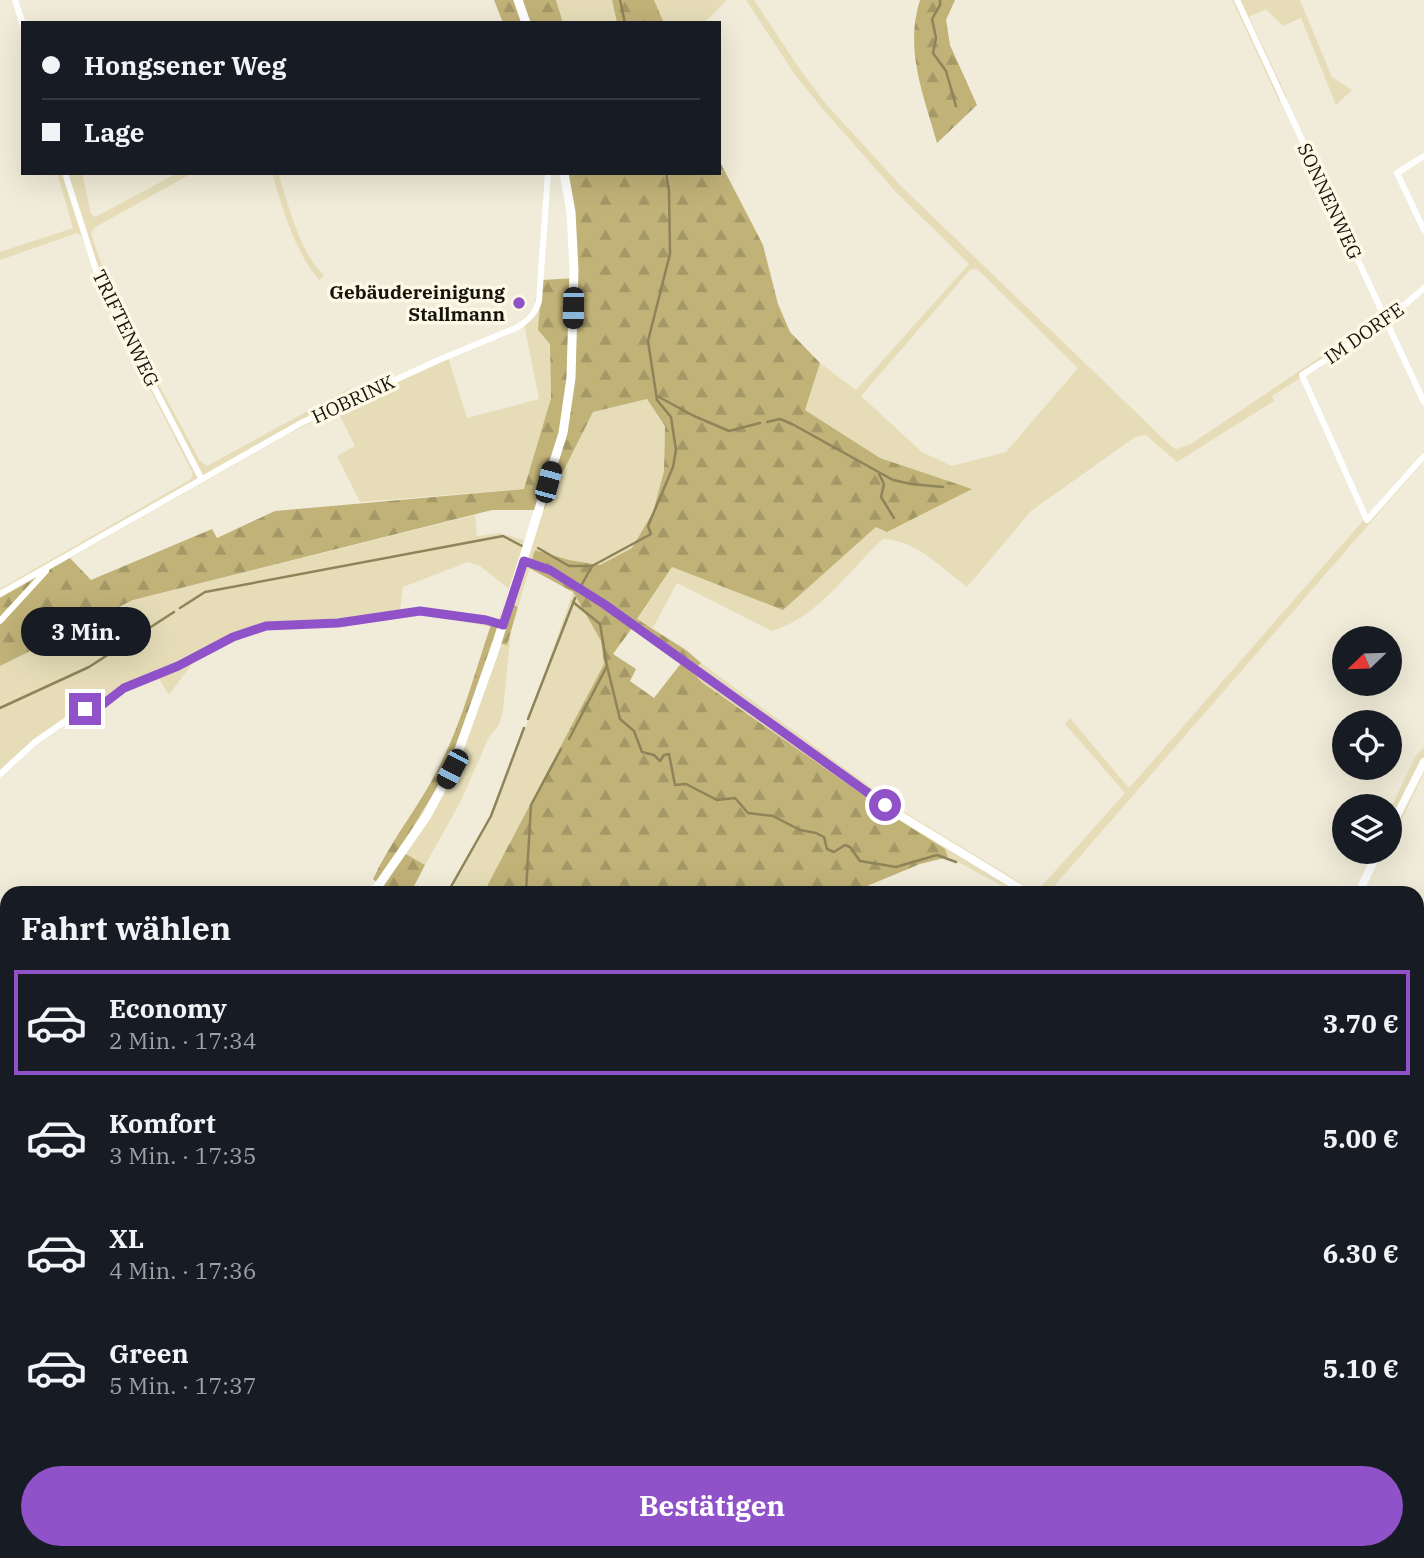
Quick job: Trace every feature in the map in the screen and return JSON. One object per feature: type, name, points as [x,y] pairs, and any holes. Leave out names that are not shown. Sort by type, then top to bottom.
[{"type":"main road","points":[[518,0],[525,21]]},
{"type":"main road","points":[[378,886],[426,817],[452,769],[503,625],[563,433],[571,378],[574,270],[571,212],[564,175]]},
{"type":"street","points":[[15,0],[22,21]]},
{"type":"street","name":"SONNENWEG","points":[[1237,0],[1424,402]]},
{"type":"street","points":[[1424,156],[1397,173],[1424,230]]},
{"type":"street","name":"TRIFTENWEG","points":[[66,175],[96,270],[110,302],[201,478]]},
{"type":"street","name":"HOBRINK","points":[[0,594],[301,423],[527,321],[537,310],[539,302],[548,175]]},
{"type":"street","name":"IM DORFE","points":[[1424,288],[1385,321],[1302,375],[1367,520],[1424,456]]},
{"type":"street","points":[[524,561],[550,570],[604,604],[901,816],[1016,886]]},
{"type":"street","points":[[0,621],[52,564]]},
{"type":"street","points":[[0,774],[35,742],[74,715],[102,705],[124,688],[178,666],[233,637],[266,626],[338,623],[420,611],[486,620],[503,625]]},
{"type":"street","points":[[1402,805],[1424,762]]},
{"type":"street","points":[[1362,886],[1372,864]]},
{"type":"shaded area","points":[[556,0],[612,0],[617,21],[562,21]]},
{"type":"shaded area","points":[[654,0],[727,0],[706,21],[663,21]]},
{"type":"shaded area","points":[[746,0],[754,0],[826,104],[901,186],[1172,447],[1177,449],[1191,444],[1335,347],[1338,354],[1272,396],[1274,401],[1177,462],[1146,435],[1135,437],[1031,511],[967,587],[907,544],[883,539],[818,604],[789,625],[772,631],[677,583],[653,628],[637,620],[672,567],[783,610],[876,527],[970,489],[880,458],[805,410],[820,363],[856,390],[969,264],[895,191],[793,72]],"holes":[[[977,269],[1078,368],[1006,452],[952,466],[922,452],[861,396],[970,270]]]},
{"type":"shaded area","points":[[1232,0],[1300,0],[1332,77],[1352,90],[1336,105],[1301,18],[1283,26],[1266,9],[1249,17],[1287,97],[1279,101]]},
{"type":"shaded area","points":[[58,175],[82,175],[91,214],[95,217],[174,175],[188,175],[94,228],[91,233],[113,292],[140,349],[200,461],[207,466],[350,388],[355,395],[447,354],[467,418],[539,399],[523,319],[534,308],[539,279],[550,344],[551,398],[524,489],[360,502],[337,456],[355,446],[337,410],[292,432],[0,598],[0,589],[191,479],[193,474],[112,314],[81,235],[77,233],[0,260],[0,252],[73,228]]},
{"type":"shaded area","points":[[273,175],[279,175],[301,241],[324,276],[319,280],[296,243]]},
{"type":"shaded area","points":[[647,399],[665,426],[664,471],[653,512],[632,548],[600,565],[535,550],[518,607],[508,602],[499,629],[419,614],[338,626],[266,630],[233,641],[194,661],[169,695],[157,676],[112,697],[54,730],[0,777],[0,666],[133,600],[475,515],[477,536],[500,533],[527,541],[538,509],[544,510],[593,412]],"holes":[[[468,562],[480,566],[509,589],[498,620],[450,611],[400,610],[403,587]]]},
{"type":"shaded area","points":[[1424,451],[1424,461],[1054,886],[1042,886],[1125,793],[1065,724],[1070,718],[1130,787]]},
{"type":"shaded area","points":[[573,592],[601,641],[604,664],[487,886],[450,886],[494,809]]},
{"type":"shaded area","points":[[511,633],[499,725],[489,737],[460,803],[425,865],[399,850],[433,796],[481,678],[492,642],[507,645]]},
{"type":"shaded area","points":[[701,663],[906,813],[1026,886],[1003,886],[948,857],[945,849],[899,820],[703,683],[692,672]]},
{"type":"shaded area","points":[[1424,747],[1424,773],[1402,819],[1402,794],[1398,794],[1415,757]]},
{"type":"green space","points":[[494,0],[556,0],[562,21],[502,21]]},
{"type":"green space","points":[[612,0],[654,0],[663,21],[617,21]]},
{"type":"green space","points":[[920,0],[955,0],[946,20],[950,45],[977,105],[937,143],[915,54],[914,36]]},
{"type":"green space","points":[[721,164],[763,245],[778,304],[790,332],[820,363],[805,410],[880,458],[972,489],[887,532],[876,527],[783,610],[672,567],[637,619],[686,650],[701,663],[692,672],[703,683],[899,820],[945,849],[948,857],[920,864],[867,886],[487,886],[604,664],[601,641],[573,592],[529,568],[535,550],[600,565],[632,548],[653,512],[664,471],[665,426],[647,399],[593,412],[544,510],[492,510],[133,600],[0,666],[0,598],[70,558],[91,580],[212,529],[217,538],[275,511],[524,489],[551,398],[550,344],[538,330],[542,280],[575,278],[566,175],[721,175]],"holes":[[[632,628],[682,662],[654,698],[630,681],[636,669],[613,654]]]},
{"type":"green space","points":[[508,602],[518,607],[507,645],[492,642],[449,768],[399,850],[425,865],[414,886],[381,886],[373,879],[441,763],[462,712],[491,625],[499,628]]},
{"type":"waterway","points":[[620,0],[625,21]]},
{"type":"waterway","points":[[940,0],[932,19],[936,38],[933,53],[946,71],[956,106]]},
{"type":"waterway","points":[[581,586],[592,566],[651,534],[648,526],[673,467],[676,450],[671,417],[657,400],[648,341],[670,254],[666,175]]},
{"type":"waterway","points":[[657,396],[729,431],[760,423]]},
{"type":"waterway","points":[[767,422],[780,419],[792,424],[893,480],[943,487]]},
{"type":"waterway","points":[[879,474],[884,484],[881,497],[894,518]]},
{"type":"waterway","points":[[180,608],[205,592],[503,536],[522,546]]},
{"type":"waterway","points":[[538,548],[569,566],[592,566]]},
{"type":"waterway","points":[[528,719],[575,598]]},
{"type":"waterway","points":[[569,739],[607,666],[600,624],[573,602]]},
{"type":"waterway","points":[[0,708],[89,667],[174,612]]},
{"type":"waterway","points":[[607,666],[620,719],[634,731],[642,752],[654,755],[660,761],[664,755],[669,754],[675,785],[686,784],[717,800],[735,798],[748,813],[773,816],[800,830],[824,837],[827,849],[834,852],[845,845],[850,847],[860,861],[896,867],[937,855],[956,862]]},
{"type":"waterway","points":[[451,886],[491,816],[524,728]]},
{"type":"waterway","points":[[526,886],[531,805],[561,749]]},
{"type":"place","name":"Gebäudereinigung Stallmann","points":[[519,303]]},
{"type":"route","points":[[85,709],[102,705],[124,688],[178,666],[233,637],[266,626],[338,623],[420,611],[433,611],[503,625],[524,561],[550,570],[604,604],[885,805]]}]
